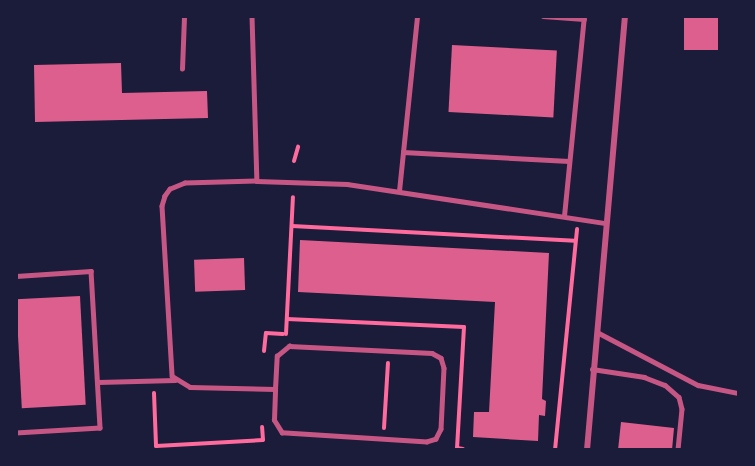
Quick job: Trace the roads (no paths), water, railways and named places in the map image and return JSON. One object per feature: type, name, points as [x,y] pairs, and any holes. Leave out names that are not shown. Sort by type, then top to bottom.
[{"type":"street","points":[[587,450],[595,330],[625,16]]},
{"type":"lane","points":[[182,69],[184,16]]},
{"type":"lane","points":[[252,16],[257,181]]},
{"type":"lane","points":[[399,191],[417,16]]},
{"type":"lane","points":[[543,16],[584,18],[564,216]]},
{"type":"lane","points":[[403,152],[569,161]]},
{"type":"lane","points":[[175,381],[169,369],[162,206],[165,196],[177,184],[319,181],[605,223]]},
{"type":"lane","points":[[16,276],[91,271],[100,428],[16,433]]},
{"type":"lane","points":[[595,330],[698,385],[738,393]]},
{"type":"lane","points":[[286,346],[432,353],[441,358],[444,368],[439,435],[427,442],[282,433],[274,420],[276,389],[277,356],[286,346]]},
{"type":"lane","points":[[592,369],[644,377],[665,385],[679,397],[682,409],[678,450]]},
{"type":"lane","points":[[98,382],[175,381],[190,387],[276,389]]}]
